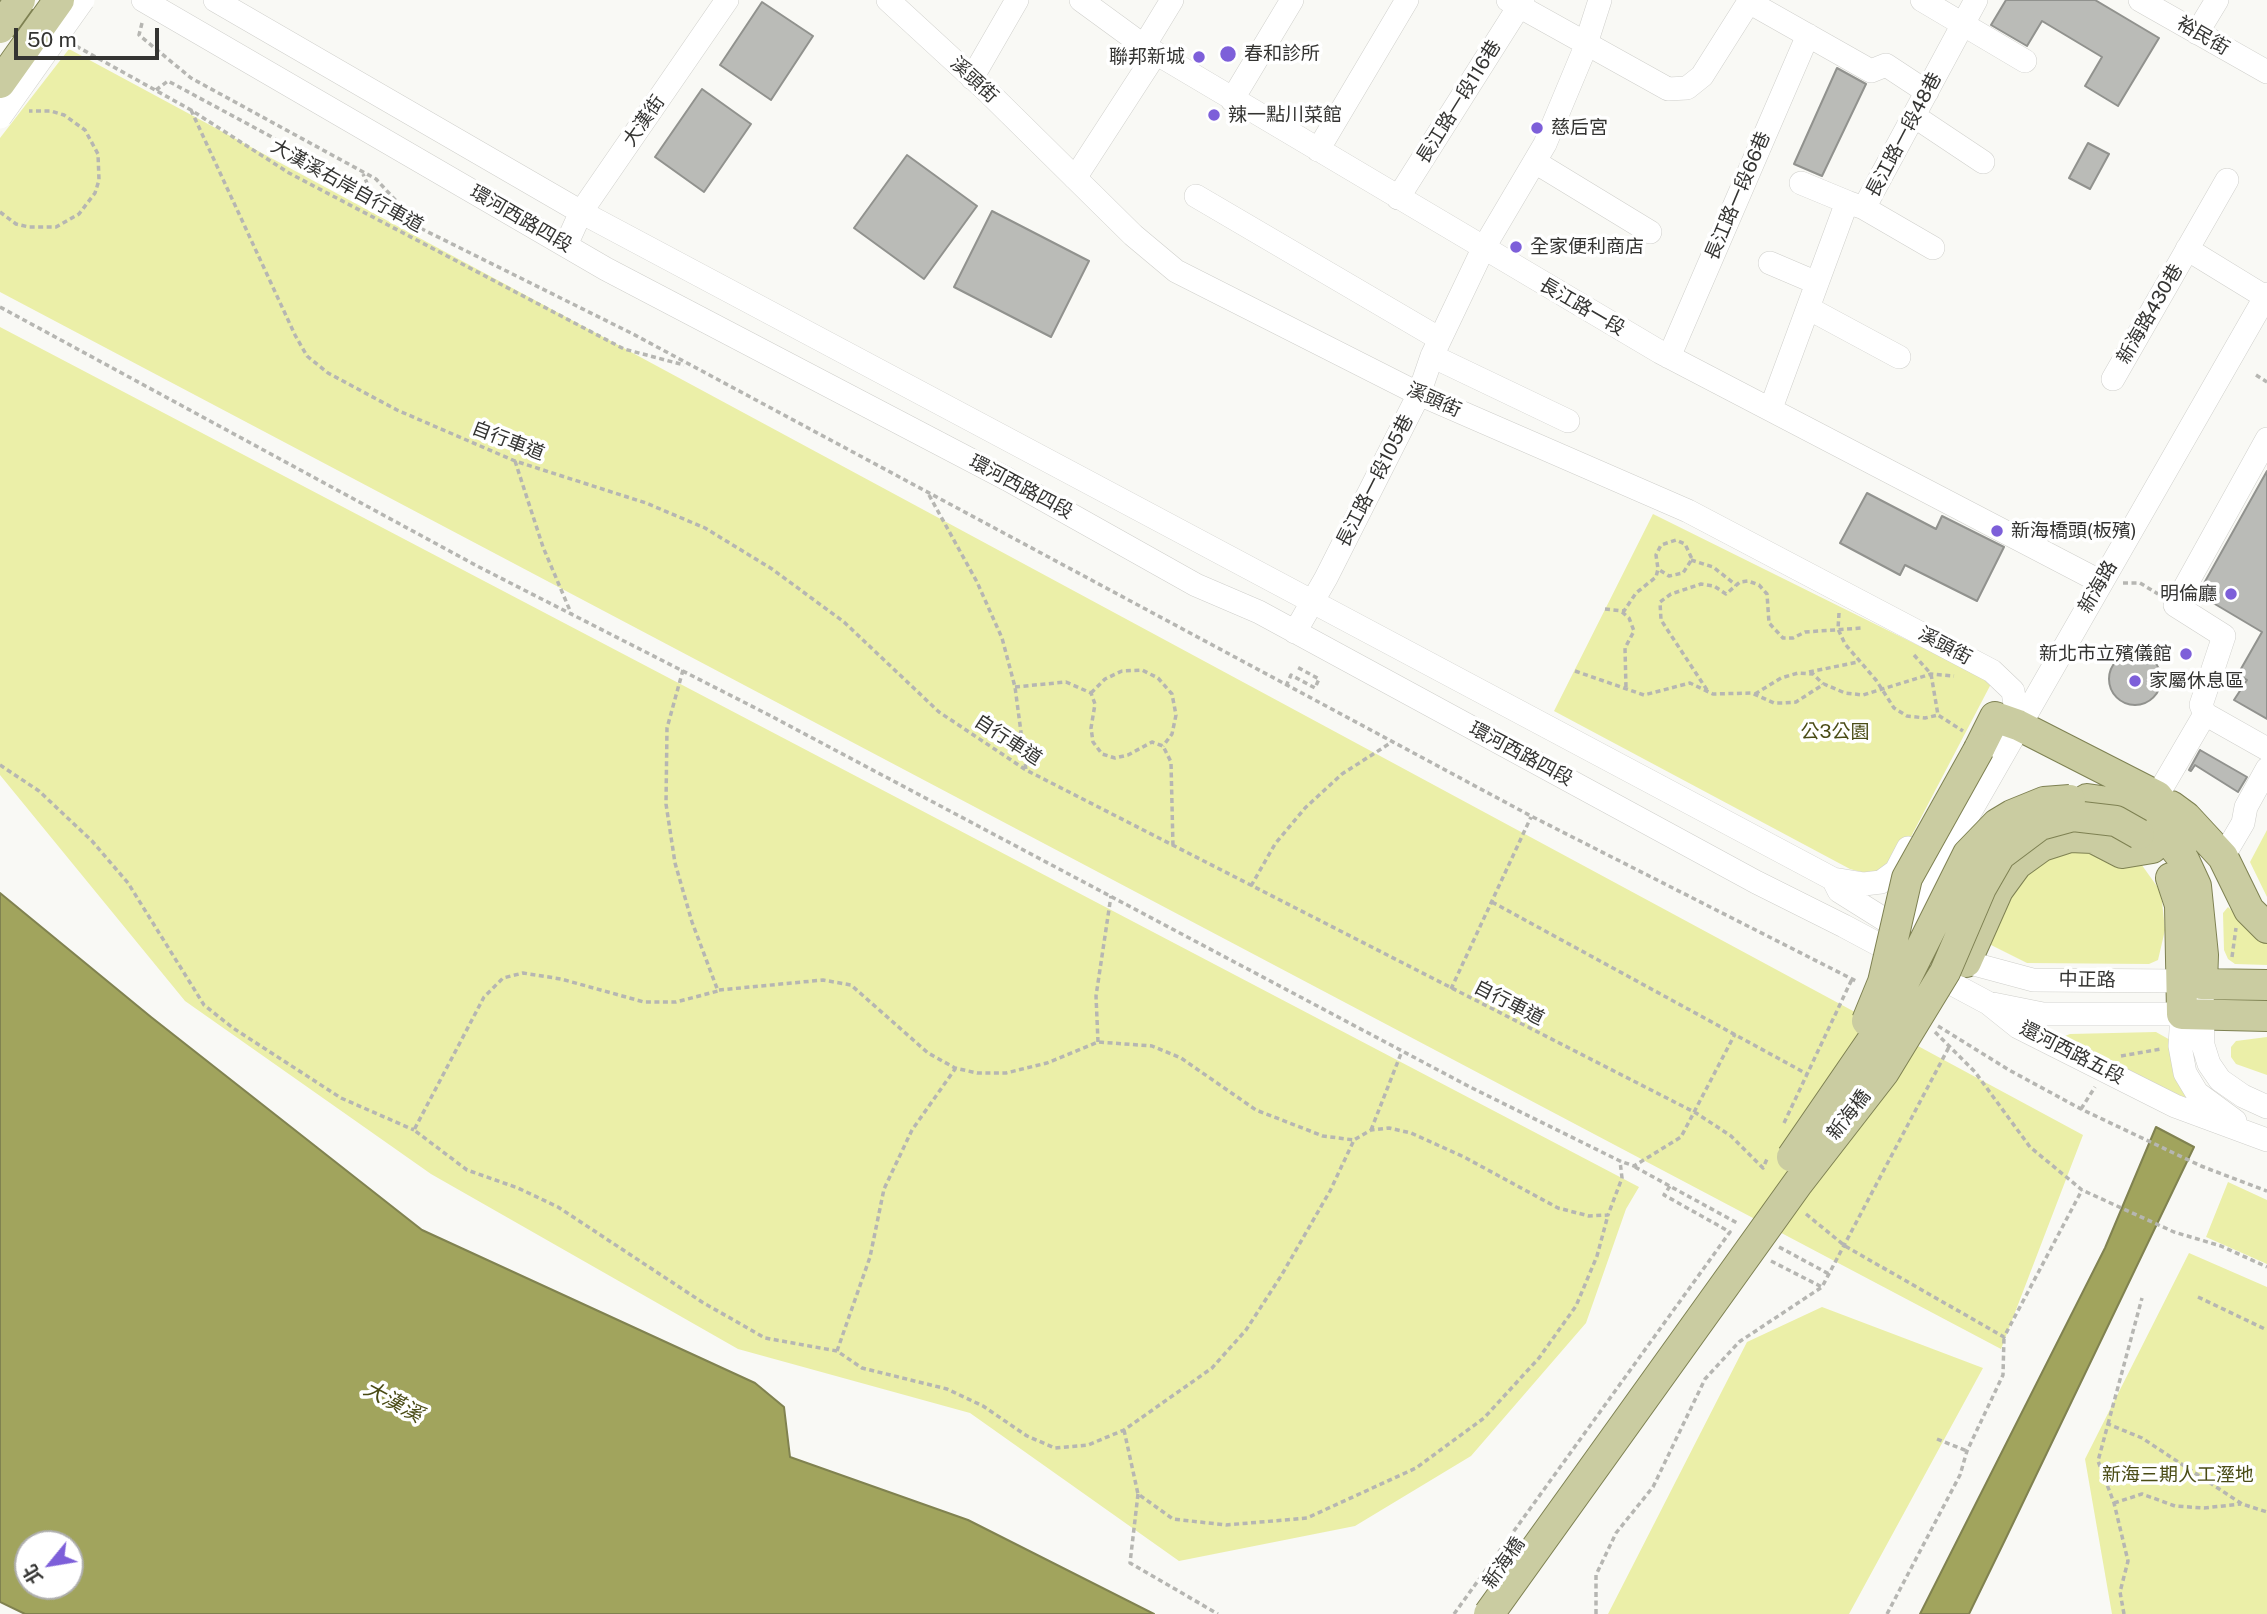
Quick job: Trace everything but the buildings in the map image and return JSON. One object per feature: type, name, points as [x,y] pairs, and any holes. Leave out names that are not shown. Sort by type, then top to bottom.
[{"type":"main road","points":[[0,28],[20,0]]},
{"type":"main road","points":[[0,83],[59,0]]},
{"type":"main road","points":[[1827,1107],[1872,1012],[1907,877],[1972,741],[2006,721],[2157,796],[2186,817],[2223,857],[2249,910],[2267,928]]},
{"type":"main road","points":[[2157,796],[2177,822],[2184,860],[2196,886],[2203,955],[2191,983]]},
{"type":"main road","name":"新海橋","points":[[1468,1614],[1882,1026],[1968,853],[1997,824],[2028,807],[2087,799],[2115,803],[2135,812],[2166,837],[2184,860]]},
{"type":"main road","name":"新海橋","points":[[1489,1614],[1798,1183],[1884,1072],[1945,972],[1981,888],[2000,855],[2040,825],[2073,816],[2116,821],[2146,841]]},
{"type":"main road","points":[[1966,962],[1998,890],[2017,863],[2042,846],[2070,837],[2093,838],[2122,853],[2146,841],[2171,878],[2180,905],[2191,983],[2192,1015]]},
{"type":"main road","name":"中正路","points":[[2191,983],[2267,985]]},
{"type":"main road","name":"中正路","points":[[2192,1015],[2267,1016]]},
{"type":"street","points":[[0,117],[83,0]]},
{"type":"street","name":"環河西路四段","points":[[145,0],[566,245],[1007,479],[1196,585],[1295,632],[1906,961]]},
{"type":"street","name":"環河西路四段","points":[[215,0],[581,212],[1833,879],[1839,891],[1914,938]]},
{"type":"street","name":"大漢街","points":[[566,245],[581,212],[727,0]]},
{"type":"street","name":"溪頭街","points":[[888,0],[1133,235],[1176,271],[1419,394],[1688,511],[1992,671],[2013,691],[2006,721]]},
{"type":"street","points":[[972,78],[1017,0]]},
{"type":"street","name":"長江路一段","points":[[1081,0],[1150,50],[1232,100],[1669,357],[2101,582]]},
{"type":"street","points":[[1075,178],[1150,50],[1172,0]]},
{"type":"street","points":[[1232,100],[1292,0]]},
{"type":"street","points":[[1318,150],[1407,0]]},
{"type":"street","name":"長江路一段105巷","points":[[1295,632],[1419,394],[1436,347],[1483,249],[1545,144],[1586,45],[1600,0]]},
{"type":"street","points":[[1922,0],[2025,61]]},
{"type":"street","name":"長江路一段48巷","points":[[1771,408],[1817,283],[1856,205],[1914,116],[1976,0]]},
{"type":"street","name":"裕民街","points":[[2140,0],[2267,72]]},
{"type":"street","points":[[2197,33],[2217,0]]},
{"type":"street","points":[[1517,2],[1586,45],[1668,89],[1687,88],[1702,76],[1750,1],[1871,71],[1886,65],[1927,92]]},
{"type":"street","name":"長江路一段116巷","points":[[1398,198],[1517,2]]},
{"type":"street","name":"長江路一段66巷","points":[[1669,357],[1808,35]]},
{"type":"street","points":[[1914,116],[1983,162]]},
{"type":"street","points":[[1535,162],[1650,232]]},
{"type":"street","name":"新海路430巷","points":[[2113,379],[2227,180]]},
{"type":"street","points":[[1801,183],[1856,205],[1933,248]]},
{"type":"street","points":[[1196,196],[1436,347],[1568,421]]},
{"type":"street","name":"新海路430巷","points":[[2187,249],[2266,297]]},
{"type":"street","points":[[1770,263],[1817,283]]},
{"type":"street","name":"新海路","points":[[1906,961],[1932,887],[2006,721],[2101,582],[2266,297]]},
{"type":"street","points":[[1808,308],[1899,357]]},
{"type":"street","points":[[2267,439],[2175,605],[2224,636],[2201,705],[2205,714],[2267,749]]},
{"type":"street","points":[[2157,796],[2205,714]]},
{"type":"street","points":[[1833,879],[1881,882],[1896,871],[1976,726],[2006,721]]},
{"type":"street","points":[[2223,857],[2243,823],[2246,807],[2267,769]]},
{"type":"street","name":"中正路","points":[[1914,938],[1966,962],[2033,980],[2191,983]]},
{"type":"street","name":"還河西路五段","points":[[1906,961],[1988,1003],[2018,1027],[2175,1106],[2245,1130]]},
{"type":"street","name":"中正路","points":[[1988,1003],[2043,1014],[2192,1015]]},
{"type":"street","points":[[2192,1015],[2209,1064],[2220,1080],[2243,1096],[2267,1107]]},
{"type":"street","points":[[2192,1015],[2180,1046],[2185,1073],[2197,1093],[2245,1130],[2267,1140]]},
{"type":"path","points":[[145,0],[139,35],[191,78],[376,179],[422,229],[621,328],[689,367],[1531,817],[1869,988]]},
{"type":"path","name":"大漢溪右岸自行車道","points":[[70,43],[191,110],[289,173],[612,342],[689,367]]},
{"type":"path","points":[[156,90],[168,81],[270,136],[365,194],[370,190],[362,172]]},
{"type":"path","name":"自行車道","points":[[191,110],[307,356],[328,373],[397,410],[515,461],[646,503],[705,528],[772,569],[844,622],[939,712],[1026,770],[1696,1113],[1731,1136],[1772,1178]]},
{"type":"path","points":[[0,212],[16,223],[29,227],[56,227],[79,214],[95,193],[99,180],[98,154],[85,130],[76,121],[51,111],[25,111]]},
{"type":"path","points":[[0,307],[175,404],[570,613],[683,670],[1402,1051],[1634,1166],[1749,1230]]},
{"type":"path","points":[[2256,375],[2267,382]]},
{"type":"path","points":[[515,461],[543,547],[570,613]]},
{"type":"path","points":[[929,494],[977,582],[1002,638],[1015,687],[1026,770]]},
{"type":"path","points":[[1622,612],[1656,576],[1658,569],[1655,560],[1658,550],[1670,540],[1685,544],[1691,560],[1688,569],[1676,576],[1669,576],[1658,569]]},
{"type":"path","points":[[1691,560],[1713,567],[1736,585]]},
{"type":"path","points":[[1707,690],[1671,640],[1658,607],[1667,596],[1696,585],[1714,586],[1726,594],[1736,585],[1748,581],[1767,594],[1769,622],[1783,638],[1793,638],[1805,632],[1870,629]]},
{"type":"path","points":[[2101,582],[2140,583],[2175,605]]},
{"type":"path","points":[[1839,606],[1838,629],[1858,662],[1894,708],[1907,716],[1925,718],[1938,715]]},
{"type":"path","points":[[1605,609],[1622,612],[1629,618],[1634,631],[1625,648],[1626,690]]},
{"type":"path","points":[[1906,648],[1931,674],[1938,715],[1972,741]]},
{"type":"path","points":[[1755,695],[1787,675],[1858,662]]},
{"type":"path","points":[[1286,686],[1291,675],[1315,688],[1319,679],[1297,667]]},
{"type":"path","points":[[683,670],[667,728],[666,804],[675,863],[692,922],[719,991]]},
{"type":"path","points":[[1091,693],[1105,679],[1122,671],[1142,670],[1158,678],[1172,694],[1177,715],[1172,734],[1163,746]]},
{"type":"path","points":[[1575,671],[1644,695],[1690,683],[1713,694],[1755,695],[1774,702],[1796,702],[1824,684]]},
{"type":"path","points":[[1807,673],[1817,676],[1824,684],[1857,695],[1882,691],[1931,674],[1961,676]]},
{"type":"path","points":[[1015,687],[1066,682],[1091,693],[1095,704],[1091,728],[1093,742],[1102,754],[1115,758],[1128,755],[1152,742],[1163,746],[1171,762],[1173,847]]},
{"type":"path","points":[[1251,886],[1275,844],[1305,808],[1342,774],[1392,742]]},
{"type":"path","points":[[0,765],[39,791],[92,841],[128,883],[204,1004],[233,1028],[341,1098],[414,1130],[467,1170],[518,1188],[558,1207],[702,1302],[765,1339],[837,1351],[862,1368],[947,1389],[983,1406],[1027,1436],[1055,1448],[1088,1445],[1124,1430],[1212,1368],[1246,1330],[1307,1234],[1354,1140],[1371,1130],[1389,1128],[1411,1133],[1464,1157],[1558,1208],[1589,1216],[1608,1215]]},
{"type":"path","points":[[1451,989],[1531,817]]},
{"type":"path","points":[[1098,1042],[1096,996],[1111,896]]},
{"type":"path","points":[[1492,902],[1807,1073]]},
{"type":"path","points":[[2232,957],[2238,924]]},
{"type":"path","points":[[414,1130],[484,997],[503,978],[523,973],[561,979],[644,1002],[676,1002],[719,991],[823,980],[851,985],[928,1053],[955,1068],[977,1073],[1006,1073],[1047,1063],[1098,1042],[1152,1046],[1181,1058],[1256,1110],[1323,1136],[1354,1140]]},
{"type":"path","points":[[1779,1133],[1852,979]]},
{"type":"path","points":[[1936,1024],[2009,1070],[2081,1109],[2201,1166],[2267,1191]]},
{"type":"path","points":[[1931,1028],[1975,1072],[2029,1147],[2082,1190],[2174,1232],[2221,1246],[2267,1267]]},
{"type":"path","points":[[1634,1166],[1681,1137],[1696,1113],[1735,1034]]},
{"type":"path","points":[[1596,1614],[1596,1575],[1616,1533],[1653,1487],[1705,1379],[1739,1342],[1822,1287],[1949,1047]]},
{"type":"path","points":[[2112,1058],[2169,1048]]},
{"type":"path","points":[[1371,1130],[1402,1051]]},
{"type":"path","points":[[837,1351],[870,1257],[884,1189],[912,1130],[955,1068]]},
{"type":"path","points":[[2081,1109],[2094,1087]]},
{"type":"path","points":[[1763,1168],[1768,1156]]},
{"type":"path","points":[[1138,1494],[1173,1519],[1226,1525],[1307,1518],[1416,1468],[1485,1418],[1539,1358],[1576,1306],[1597,1256],[1622,1178],[1620,1161]]},
{"type":"path","points":[[1454,1614],[1730,1232],[1664,1195],[1670,1186]]},
{"type":"path","points":[[1887,1614],[1960,1475],[1967,1451],[2003,1375],[2004,1337],[2082,1190]]},
{"type":"path","points":[[1798,1206],[1845,1246],[2004,1337]]},
{"type":"path","points":[[1772,1243],[1829,1275]]},
{"type":"path","points":[[1763,1256],[1822,1287]]},
{"type":"path","points":[[2197,1297],[2267,1329]]},
{"type":"path","points":[[2124,1614],[2120,1592],[2127,1561],[2114,1503],[2098,1461],[2143,1298]]},
{"type":"path","points":[[2108,1424],[2142,1438],[2242,1504],[2267,1511]]},
{"type":"path","points":[[1124,1430],[1138,1494],[1130,1563],[1218,1614]]},
{"type":"path","points":[[1937,1439],[1967,1451]]},
{"type":"path","points":[[2114,1503],[2142,1494],[2175,1506],[2204,1508],[2242,1504]]},
{"type":"green space","points":[[69,49],[2083,1135],[2001,1349],[0,292],[0,138]]},
{"type":"green space","points":[[0,327],[1639,1187],[1626,1209],[1586,1323],[1471,1456],[1355,1526],[1179,1561],[970,1413],[738,1349],[431,1174],[185,1001],[0,775]]},
{"type":"green space","name":"公3公園","points":[[1653,514],[1992,682],[1903,852],[1882,870],[1865,873],[1850,869],[1554,711]]},
{"type":"green space","points":[[2267,830],[2267,897],[2250,862]]},
{"type":"green space","points":[[2084,840],[2139,861],[2161,892],[2165,930],[2158,960],[2149,964],[2027,963],[1987,943],[1992,919],[2030,862]]},
{"type":"green space","points":[[2228,907],[2267,944],[2267,965],[2235,964],[2228,959],[2224,950],[2223,913]]},
{"type":"green space","points":[[2156,1032],[2172,1041],[2188,1097],[2183,1099],[2067,1041],[2065,1036],[2070,1034]]},
{"type":"green space","points":[[2267,1037],[2267,1075],[2236,1064],[2231,1057],[2231,1047],[2236,1041]]},
{"type":"green space","points":[[2228,1182],[2267,1200],[2267,1264],[2206,1237]]},
{"type":"green space","name":"新海三期人工溼地","points":[[2189,1253],[2267,1287],[2267,1614],[2112,1614],[2085,1459]]},
{"type":"green space","points":[[1822,1307],[1983,1368],[1849,1614],[1608,1614],[1747,1342]]},
{"type":"water","name":"大漢溪","points":[[0,893],[151,1017],[422,1230],[755,1383],[784,1407],[790,1457],[968,1520],[1154,1614],[25,1614],[0,1602]]},
{"type":"water","points":[[2156,1127],[2194,1147],[2005,1540],[1969,1614],[1920,1614],[2105,1248]]},
{"type":"place","name":"春和診所","points":[[1228,54]]},
{"type":"place","name":"聯邦新城","points":[[1199,57]]},
{"type":"place","name":"辣一點川菜館","points":[[1214,115]]},
{"type":"place","name":"慈后宮","points":[[1537,128]]},
{"type":"place","name":"全家便利商店","points":[[1516,247]]},
{"type":"place","name":"新海橋頭(板殯)","points":[[1997,531]]},
{"type":"place","name":"明倫廳","points":[[2231,594]]},
{"type":"place","name":"新北市立殯儀館","points":[[2186,654]]},
{"type":"place","name":"家屬休息區","points":[[2135,681]]}]
